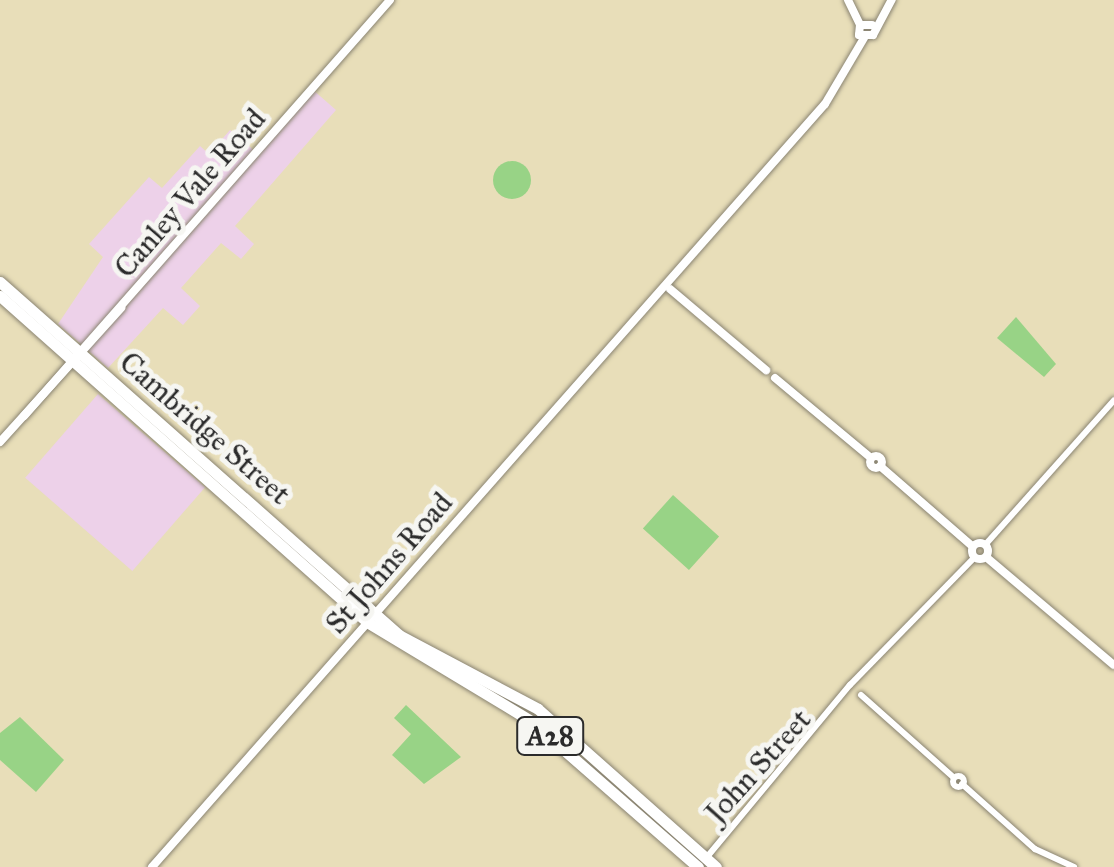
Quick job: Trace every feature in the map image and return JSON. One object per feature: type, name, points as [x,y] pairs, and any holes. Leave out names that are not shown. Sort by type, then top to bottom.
[{"type":"highway","name":"Cambridge Street","points":[[0,282],[77,357],[371,618]]},
{"type":"highway","name":"Cambridge Street","points":[[0,296],[77,357]]},
{"type":"highway","name":"A28","points":[[371,618],[521,713],[705,865]]},
{"type":"main road","name":"Canley Vale Road","points":[[0,442],[390,0]]},
{"type":"main road","points":[[848,0],[864,38]]},
{"type":"main road","name":"St Johns Road","points":[[152,867],[841,86],[864,38],[892,0]]},
{"type":"main road","points":[[860,24],[872,25]]},
{"type":"main road","points":[[667,286],[972,546],[974,558],[986,557]]},
{"type":"main road","points":[[972,546],[985,545],[986,557],[1114,666]]},
{"type":"street","points":[[985,545],[1114,400]]},
{"type":"street","points":[[861,695],[861,684],[974,558]]},
{"type":"street","name":"John Street","points":[[705,865],[851,695],[850,686],[861,684]]},
{"type":"street","points":[[851,695],[861,695],[1035,848],[1074,867]]},
{"type":"shaded area","points":[[312,89],[336,110],[235,226],[254,244],[241,259],[221,243],[181,288],[200,306],[183,325],[163,308],[108,368],[58,324],[103,257],[89,244],[149,177],[162,188],[200,146],[209,154],[230,130],[256,152]]},
{"type":"shaded area","points":[[98,394],[205,487],[132,571],[25,478]]},
{"type":"green space","points":[[512,161],[525,167],[531,180],[525,193],[512,199],[499,193],[493,180],[499,167]]},
{"type":"green space","points":[[1016,317],[1056,364],[1044,377],[997,338]]},
{"type":"green space","points":[[673,495],[719,536],[689,570],[643,528]]},
{"type":"green space","points":[[406,705],[461,757],[424,784],[392,755],[411,734],[394,718]]},
{"type":"green space","points":[[20,717],[64,760],[36,792],[0,760],[0,733]]}]
